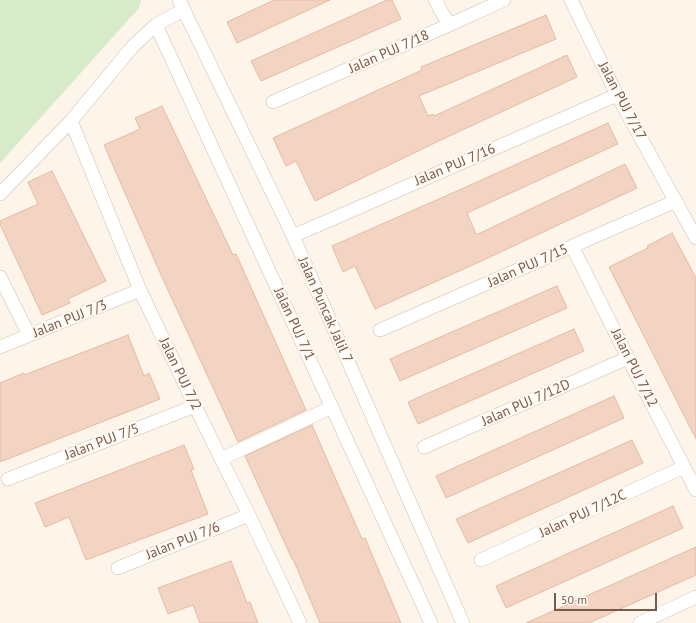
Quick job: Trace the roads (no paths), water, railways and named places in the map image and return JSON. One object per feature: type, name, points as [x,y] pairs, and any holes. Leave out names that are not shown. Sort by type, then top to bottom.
[{"type":"street","points":[[435,0],[449,25]]},
{"type":"street","name":"Jalan PUJ 7/18","points":[[273,102],[504,0]]},
{"type":"street","name":"Jalan PUJ 7/17","points":[[571,0],[617,95],[696,238]]},
{"type":"street","points":[[0,194],[71,121],[134,46],[156,25],[181,5]]},
{"type":"street","name":"Jalan Puncak Jalil 7","points":[[181,5],[293,236],[463,623]]},
{"type":"street","name":"Jalan PUJ 7/1","points":[[156,25],[431,623]]},
{"type":"street","name":"Jalan PUJ 7/16","points":[[293,236],[617,95]]},
{"type":"street","name":"Jalan PUJ 7/2","points":[[71,121],[140,290],[300,623]]},
{"type":"street","name":"Jalan PUJ 7/15","points":[[380,330],[676,201]]},
{"type":"street","name":"Jalan PUJ 7/12","points":[[572,246],[696,490]]},
{"type":"street","points":[[0,277],[29,335]]},
{"type":"street","name":"Jalan PUJ 7/3","points":[[0,347],[140,290]]},
{"type":"street","name":"Jalan PUJ 7/12D","points":[[424,447],[628,358]]},
{"type":"street","name":"Jalan PUJ 7/5","points":[[8,479],[195,406]]},
{"type":"street","points":[[221,459],[332,407]]},
{"type":"street","name":"Jalan PUJ 7/12C","points":[[481,560],[684,467]]},
{"type":"street","name":"Jalan PUJ 7/6","points":[[118,568],[249,515]]},
{"type":"street","points":[[640,623],[696,597]]}]
